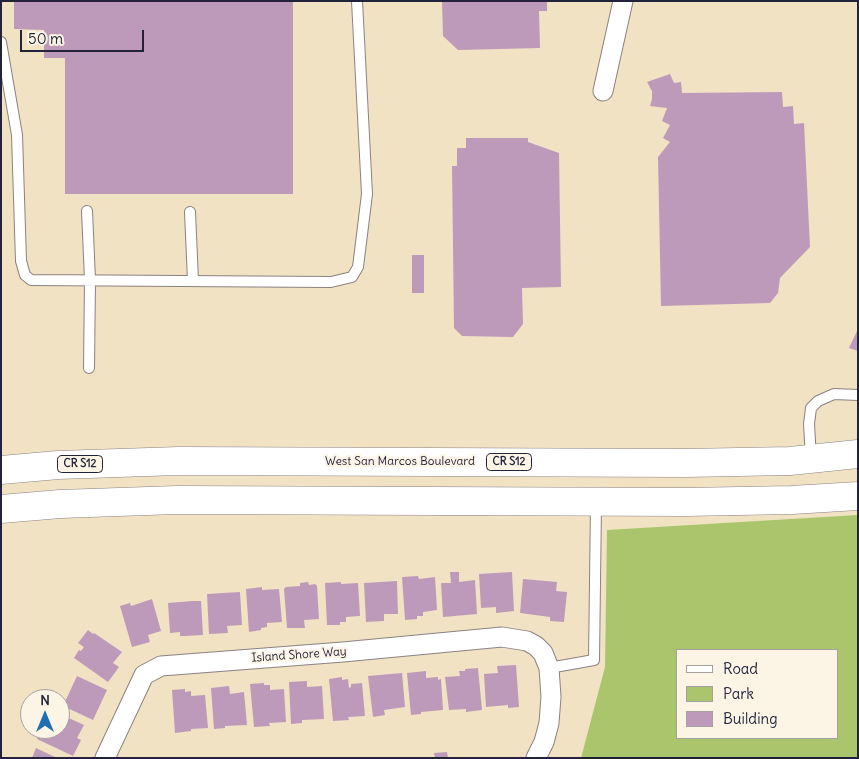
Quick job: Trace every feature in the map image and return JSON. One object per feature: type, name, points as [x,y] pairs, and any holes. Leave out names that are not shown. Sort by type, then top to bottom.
[{"type":"main road","name":"West San Marcos Boulevard","points":[[1,470],[58,465],[179,461],[686,463],[790,461],[858,454]]},
{"type":"main road","points":[[1,509],[60,504],[177,500],[686,502],[792,500],[858,496]]},
{"type":"street","points":[[603,91],[623,1]]},
{"type":"street","name":"Island Shore Way","points":[[104,758],[144,675],[161,666],[502,637],[527,641],[546,661]]},
{"type":"street","points":[[536,758],[544,742],[549,723],[551,697],[546,661]]},
{"type":"lane","points":[[1,42],[17,135],[21,261],[25,275],[31,280],[331,282],[352,277],[358,266],[367,194],[357,1]]},
{"type":"lane","points":[[87,211],[90,280],[89,368]]},
{"type":"lane","points":[[190,212],[193,281]]},
{"type":"lane","points":[[811,459],[809,424],[811,408],[818,401],[834,394],[858,395]]},
{"type":"lane","points":[[546,661],[594,660],[596,502]]},
{"type":"green space","points":[[858,515],[858,758],[581,758],[605,667],[607,530]]},
{"type":"building","points":[[14,1],[293,1],[293,194],[65,194],[65,58],[44,58],[44,30],[14,29]]},
{"type":"building","points":[[442,1],[547,1],[547,11],[539,11],[540,48],[458,50],[443,36]]},
{"type":"building","points":[[670,74],[674,83],[681,82],[682,93],[782,92],[783,107],[793,106],[794,124],[804,123],[810,247],[780,278],[778,293],[770,303],[661,306],[658,157],[670,142],[663,138],[670,125],[662,121],[667,108],[650,106],[652,91],[647,82]]},
{"type":"building","points":[[466,138],[528,138],[528,142],[559,153],[561,287],[522,288],[523,324],[513,337],[462,336],[454,328],[452,166],[457,166],[457,148],[466,148]]},
{"type":"building","points":[[412,255],[424,255],[424,293],[412,293]]},
{"type":"building","points":[[858,329],[858,351],[849,348]]},
{"type":"building","points":[[450,572],[459,572],[459,582],[475,580],[477,614],[443,617],[441,583],[451,583]]},
{"type":"building","points":[[512,572],[514,611],[496,613],[496,607],[481,608],[479,574]]},
{"type":"building","points":[[418,576],[419,579],[435,577],[437,610],[423,612],[423,616],[417,616],[417,619],[405,620],[402,577]]},
{"type":"building","points":[[523,579],[557,582],[556,591],[567,592],[564,622],[550,621],[550,617],[520,613]]},
{"type":"building","points":[[397,581],[398,614],[384,614],[384,621],[366,622],[364,583]]},
{"type":"building","points":[[308,582],[309,585],[315,584],[317,586],[319,619],[304,620],[305,628],[287,628],[284,589],[286,587],[300,586],[300,583]]},
{"type":"building","points":[[341,582],[341,584],[358,583],[360,616],[346,617],[346,622],[340,622],[340,625],[327,625],[325,583]]},
{"type":"building","points":[[262,587],[262,590],[279,589],[282,622],[267,623],[267,627],[261,628],[261,630],[249,632],[246,589]]},
{"type":"building","points":[[240,592],[242,625],[227,626],[228,633],[209,634],[207,594]]},
{"type":"building","points":[[152,599],[161,631],[148,635],[150,642],[132,647],[120,606],[130,603],[131,606]]},
{"type":"building","points":[[201,601],[203,635],[180,636],[180,632],[170,633],[168,603]]},
{"type":"building","points":[[88,630],[122,652],[113,663],[119,667],[108,682],[74,658],[79,650],[81,651],[84,647],[78,643]]},
{"type":"building","points":[[516,665],[519,707],[508,708],[508,705],[486,707],[484,674],[498,673],[497,666]]},
{"type":"building","points":[[478,668],[482,710],[466,712],[466,709],[449,710],[445,677],[460,676],[459,671]]},
{"type":"building","points":[[426,671],[426,678],[438,677],[438,680],[441,679],[443,710],[411,715],[407,673]]},
{"type":"building","points":[[402,673],[405,707],[384,710],[385,715],[373,717],[368,676]]},
{"type":"building","points":[[77,676],[107,690],[93,720],[70,709],[70,691]]},
{"type":"building","points":[[342,677],[342,680],[348,679],[349,688],[351,684],[362,683],[365,716],[348,717],[349,720],[333,721],[329,679]]},
{"type":"building","points":[[307,681],[307,687],[322,686],[324,719],[302,720],[302,723],[291,724],[289,682]]},
{"type":"building","points":[[264,683],[264,685],[270,685],[270,690],[284,689],[286,722],[269,723],[270,726],[254,727],[250,684]]},
{"type":"building","points":[[229,686],[230,694],[244,692],[247,725],[225,726],[225,728],[214,729],[211,688]]},
{"type":"building","points":[[185,689],[185,692],[191,691],[191,696],[205,695],[208,728],[191,729],[191,731],[175,733],[172,690]]},
{"type":"building","points":[[70,719],[84,725],[77,738],[81,740],[73,756],[37,739],[70,739]]},
{"type":"building","points":[[36,748],[57,758],[32,758]]},
{"type":"building","points":[[447,752],[448,758],[435,758],[434,753]]}]
